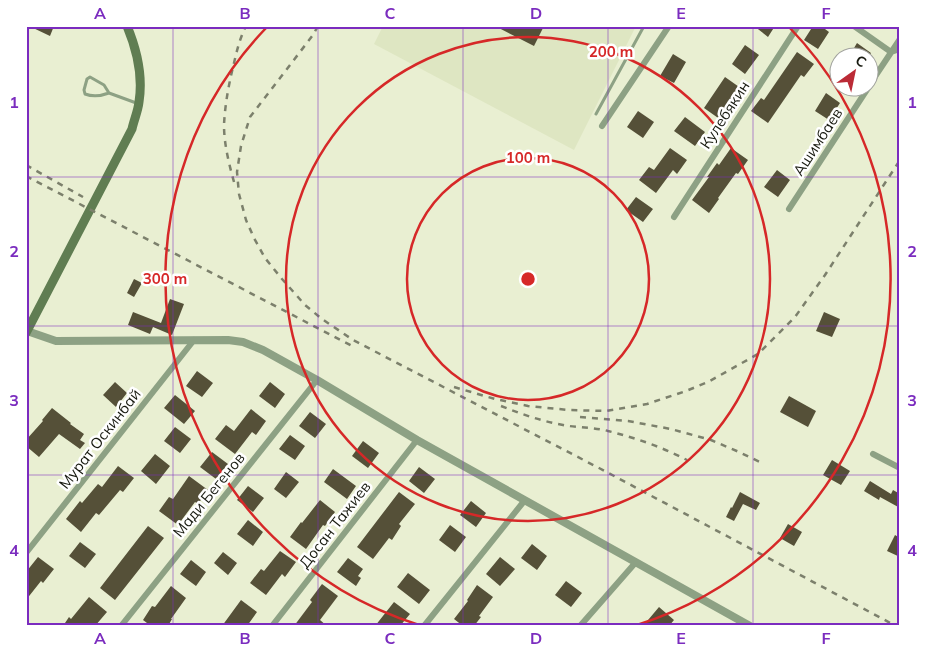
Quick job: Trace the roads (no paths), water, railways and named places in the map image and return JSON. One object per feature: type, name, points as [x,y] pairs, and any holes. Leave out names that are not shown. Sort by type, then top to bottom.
[{"type":"main road","points":[[27,332],[132,128],[139,104],[141,84],[138,59],[127,26]]},
{"type":"street","points":[[602,126],[669,26]]},
{"type":"street","name":"Кулебякин","points":[[674,217],[798,26]]},
{"type":"street","points":[[854,26],[891,52],[900,49]]},
{"type":"street","name":"Ашимбаев","points":[[878,72],[900,39]]},
{"type":"street","name":"Ашимбаев","points":[[789,210],[861,98]]},
{"type":"street","points":[[27,332],[56,341],[228,340],[243,342],[263,350],[417,440],[750,626]]},
{"type":"street","name":"Мурат Оскинбай","points":[[26,553],[194,340]]},
{"type":"street","name":"Мади Бегенов","points":[[121,626],[317,380]]},
{"type":"street","name":"Досан Тажиев","points":[[272,626],[417,440]]},
{"type":"street","points":[[873,454],[900,468]]},
{"type":"street","points":[[424,626],[525,500]]},
{"type":"street","points":[[580,626],[636,562]]},
{"type":"lane","points":[[596,114],[644,26]]},
{"type":"lane","points":[[109,93],[102,96],[85,94],[84,90],[87,79],[90,77],[95,79],[104,85],[109,93],[139,104]]},
{"type":"railway","points":[[234,182],[226,147],[225,117],[232,71],[246,26]]},
{"type":"railway","points":[[318,26],[250,117],[241,146],[237,172],[239,194],[246,220],[254,238],[265,258],[305,305],[353,340],[896,626]]},
{"type":"railway","points":[[454,387],[528,406],[606,411],[647,404],[708,382],[758,354],[795,317],[825,275],[900,160]]},
{"type":"railway","points":[[26,165],[83,197]]},
{"type":"railway","points":[[26,176],[352,346]]},
{"type":"railway","points":[[501,406],[547,421],[603,430],[629,437],[687,460]]},
{"type":"railway","points":[[580,417],[628,421],[671,429],[711,440],[764,464]]}]
